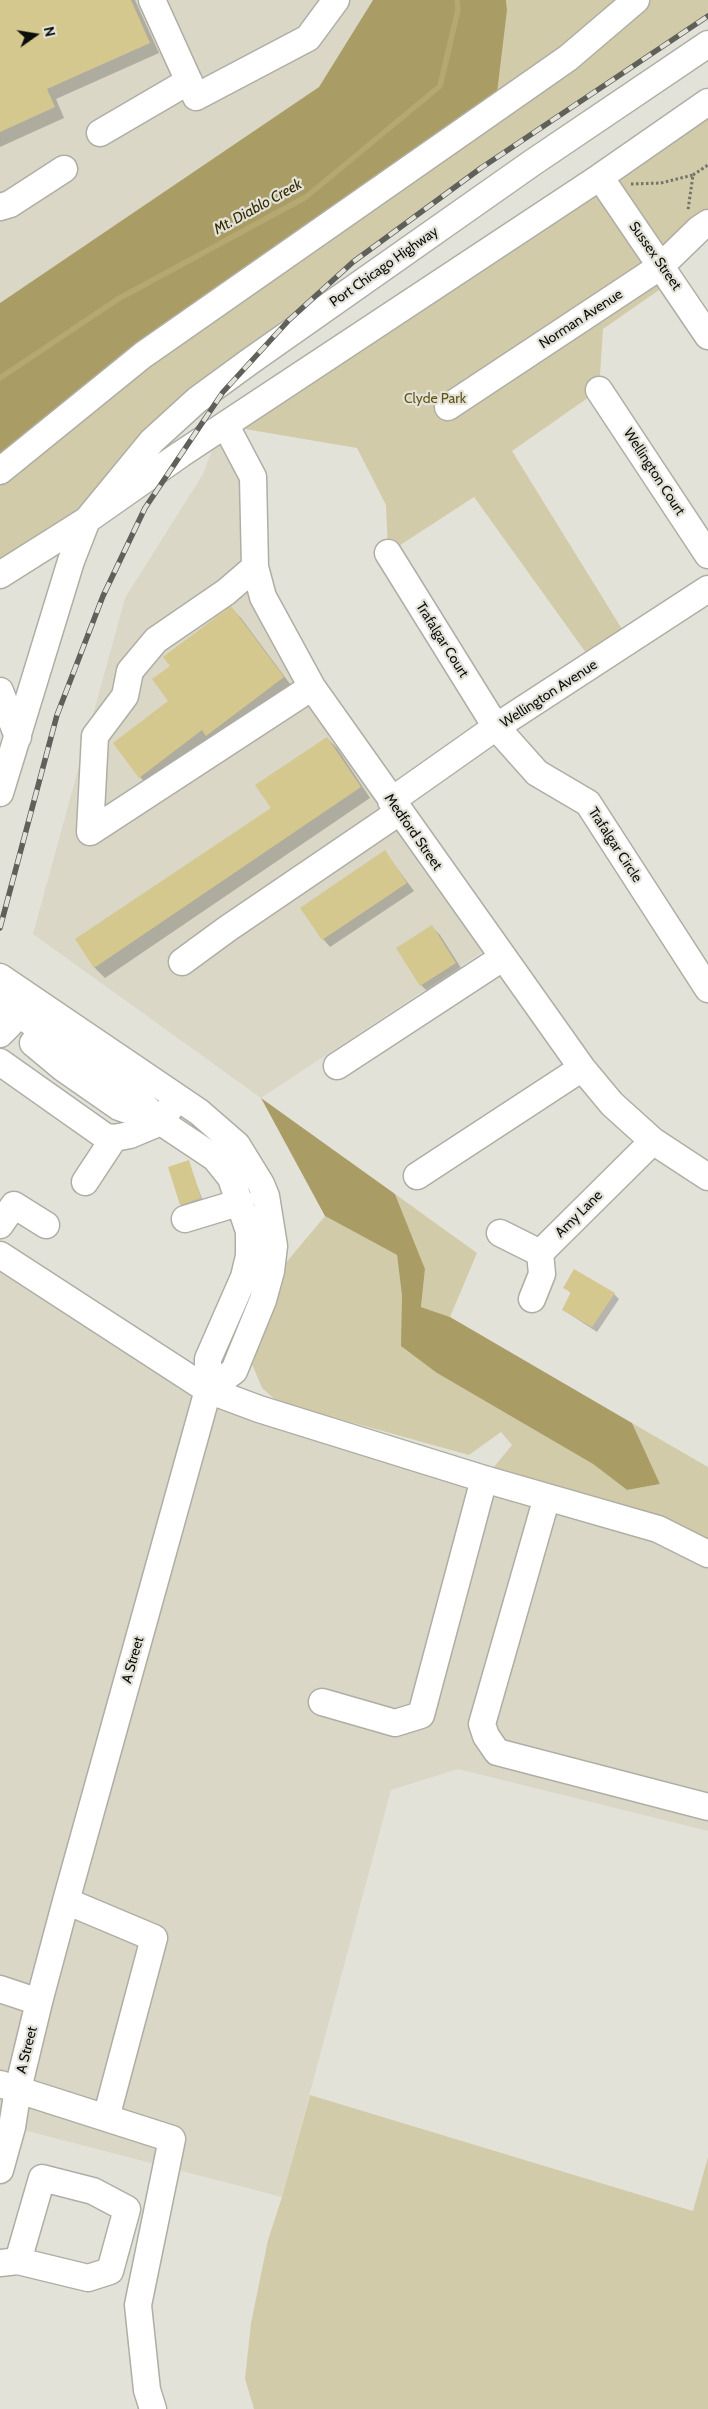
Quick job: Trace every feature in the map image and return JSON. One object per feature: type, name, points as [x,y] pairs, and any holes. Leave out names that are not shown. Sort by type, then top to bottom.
[{"type":"street","points":[[152,0],[196,97],[308,38],[336,0]]},
{"type":"street","points":[[0,471],[143,354],[568,58],[636,0]]},
{"type":"street","name":"Port Chicago Highway","points":[[87,520],[152,441],[197,400],[532,163],[708,44]]},
{"type":"street","points":[[100,133],[189,82]]},
{"type":"street","name":"Port Chicago Highway","points":[[0,575],[87,520],[181,454],[603,181],[708,102]]},
{"type":"street","points":[[0,207],[10,204],[64,169]]},
{"type":"street","name":"Sussex Street","points":[[603,181],[708,336]]},
{"type":"street","name":"Norman Avenue","points":[[448,406],[661,266],[699,229],[698,218]]},
{"type":"street","name":"Wellington Court","points":[[599,390],[708,555]]},
{"type":"street","name":"Medford Street","points":[[226,426],[253,477],[255,568],[263,597],[312,687],[502,958],[582,1068],[612,1104],[653,1141],[708,1177]]},
{"type":"street","points":[[0,793],[71,561],[87,520]]},
{"type":"street","name":"Trafalgar Court","points":[[388,553],[496,727]]},
{"type":"street","points":[[255,568],[226,592],[156,640],[130,671],[125,696],[95,736],[90,832],[312,687]]},
{"type":"street","name":"Wellington Avenue","points":[[182,962],[395,807],[496,727],[708,589]]},
{"type":"street","points":[[0,691],[18,737]]},
{"type":"street","name":"Trafalgar Circle","points":[[496,727],[537,773],[588,803],[708,989]]},
{"type":"street","points":[[338,1066],[502,958]]},
{"type":"street","points":[[5,1007],[199,1112],[237,1145],[266,1196],[274,1246],[271,1271],[263,1300],[234,1371],[208,1390]]},
{"type":"street","name":"A Street","points":[[0,2170],[12,2127],[9,2087],[39,2002],[208,1390],[208,1359],[244,1277],[249,1256],[249,1231],[241,1202],[231,1178],[215,1158],[161,1122],[131,1093],[5,1007]]},
{"type":"street","points":[[0,1062],[106,1137],[114,1138],[161,1122],[176,1098]]},
{"type":"street","points":[[417,1176],[582,1068]]},
{"type":"street","points":[[85,1182],[114,1138]]},
{"type":"street","name":"Amy Lane","points":[[540,1253],[653,1141]]},
{"type":"street","points":[[185,1219],[241,1202]]},
{"type":"street","points":[[0,1225],[14,1205],[46,1225]]},
{"type":"street","points":[[500,1233],[540,1253],[542,1274],[532,1299]]},
{"type":"street","points":[[0,1255],[208,1390],[259,1409],[658,1529],[708,1554]]},
{"type":"street","points":[[322,1702],[395,1723],[420,1715],[484,1478]]},
{"type":"street","points":[[547,1497],[482,1724],[486,1736],[497,1752],[708,1807]]},
{"type":"street","points":[[66,1901],[154,1938],[106,2118]]},
{"type":"street","points":[[0,1989],[39,2002]]},
{"type":"street","points":[[9,2087],[172,2139],[138,2305],[147,2390],[153,2409]]},
{"type":"street","points":[[42,2178],[93,2191],[127,2209],[110,2271],[88,2278],[9,2262],[42,2178]]},
{"type":"path","points":[[603,181],[661,184],[693,175],[708,165]]},
{"type":"path","points":[[693,175],[698,218]]},
{"type":"shaded area","points":[[0,0],[373,0],[319,87],[0,303]]},
{"type":"shaded area","points":[[373,0],[506,0],[507,10],[495,109],[0,471],[0,303],[319,87]]},
{"type":"shaded area","points":[[220,429],[253,477],[263,597],[493,945],[261,1098],[33,934],[125,598],[203,474]]},
{"type":"shaded area","points":[[261,1098],[395,1194],[425,1269],[421,1307],[450,1317],[632,1423],[660,1484],[627,1490],[593,1464],[437,1373],[401,1346],[402,1296],[397,1255],[325,1216]]},
{"type":"shaded area","points":[[0,1255],[208,1390],[708,1554],[708,1831],[458,1769],[391,1790],[282,2197],[12,2127],[0,2170]]},
{"type":"green space","points":[[506,0],[708,0],[708,16],[481,168],[353,262],[289,320],[223,392],[0,575],[0,471],[507,10]]},
{"type":"green space","name":"Clyde Park","points":[[708,102],[708,223],[661,266],[672,281],[603,329],[599,390],[512,451],[630,642],[594,664],[474,497],[388,553],[386,505],[357,448],[227,426]]},
{"type":"green space","points":[[395,1194],[477,1253],[450,1317],[421,1307],[425,1269]]},
{"type":"green space","points":[[325,1216],[397,1255],[402,1296],[437,1373],[593,1464],[627,1490],[660,1484],[632,1423],[708,1467],[708,1554],[484,1479],[512,1445],[501,1432],[469,1455],[278,1402],[262,1388],[252,1364],[253,1344],[279,1271]]},
{"type":"green space","points":[[310,2095],[693,2211],[708,2157],[708,2409],[254,2409],[245,2379],[251,2323],[268,2240]]},
{"type":"building","points":[[0,0],[131,0],[150,43],[47,89],[55,107],[0,132]]},
{"type":"building","points":[[231,606],[284,677],[206,736],[202,730],[139,778],[113,743],[168,701],[152,679],[170,666],[163,657]]},
{"type":"building","points":[[327,737],[361,787],[94,968],[75,939],[271,808],[255,785]]},
{"type":"building","points":[[385,850],[407,883],[322,940],[300,908]]},
{"type":"building","points":[[432,925],[456,963],[420,986],[396,948]]},
{"type":"building","points":[[189,1160],[201,1198],[180,1205],[168,1167]]},
{"type":"building","points":[[574,1269],[615,1293],[592,1327],[562,1310],[571,1292],[563,1288]]},
{"type":"waterway","name":"Mt. Diablo Creek","points":[[0,378],[118,299],[306,197],[440,86],[458,10],[457,0]]},
{"type":"railway","points":[[0,928],[57,715],[103,596],[145,508],[223,392],[289,320],[353,262],[481,168],[708,16]]}]
